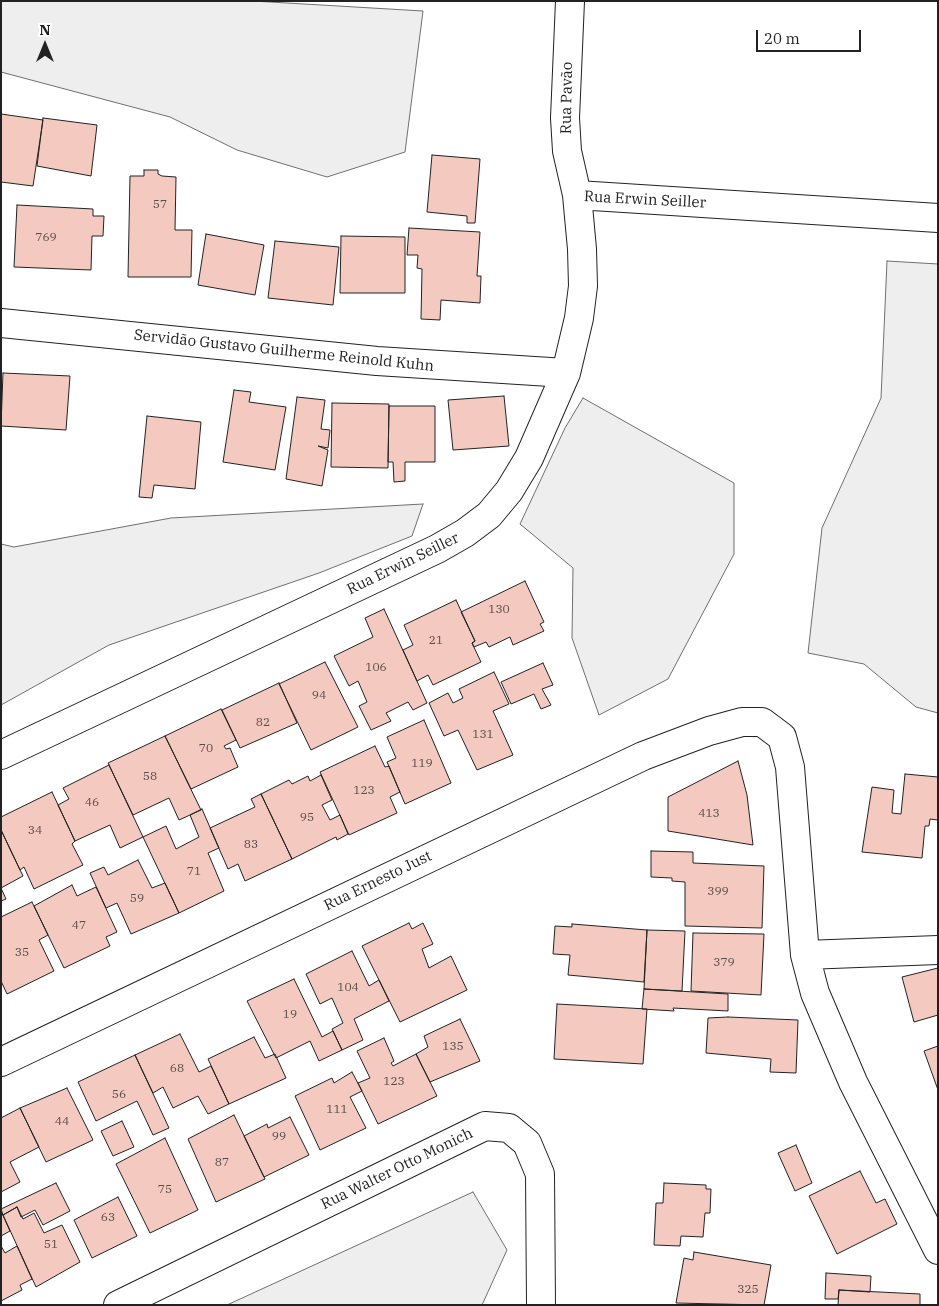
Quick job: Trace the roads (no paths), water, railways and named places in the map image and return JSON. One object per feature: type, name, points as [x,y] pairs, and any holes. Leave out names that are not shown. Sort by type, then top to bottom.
[{"type":"street","name":"Rua Pavão","points":[[570,1],[565,118],[567,151],[577,195]]},
{"type":"street","name":"Rua Erwin Seiller","points":[[1,755],[428,553],[465,533],[489,515],[509,491],[529,458],[566,373],[579,318],[583,286],[577,195],[938,218]]},
{"type":"street","name":"Servidão Gustavo Guilherme Reinold Kuhn","points":[[1,323],[377,361],[566,373]]},
{"type":"street","name":"Rua Ernesto Just","points":[[1,1062],[643,756],[708,731],[742,722],[762,722],[782,736],[790,767],[805,955]]},
{"type":"street","points":[[938,950],[805,955],[815,992],[853,1082],[938,1250]]},
{"type":"street","name":"Rua Walter Otto Monich","points":[[118,1305],[485,1126],[509,1128],[527,1143],[540,1174],[541,1305]]}]
